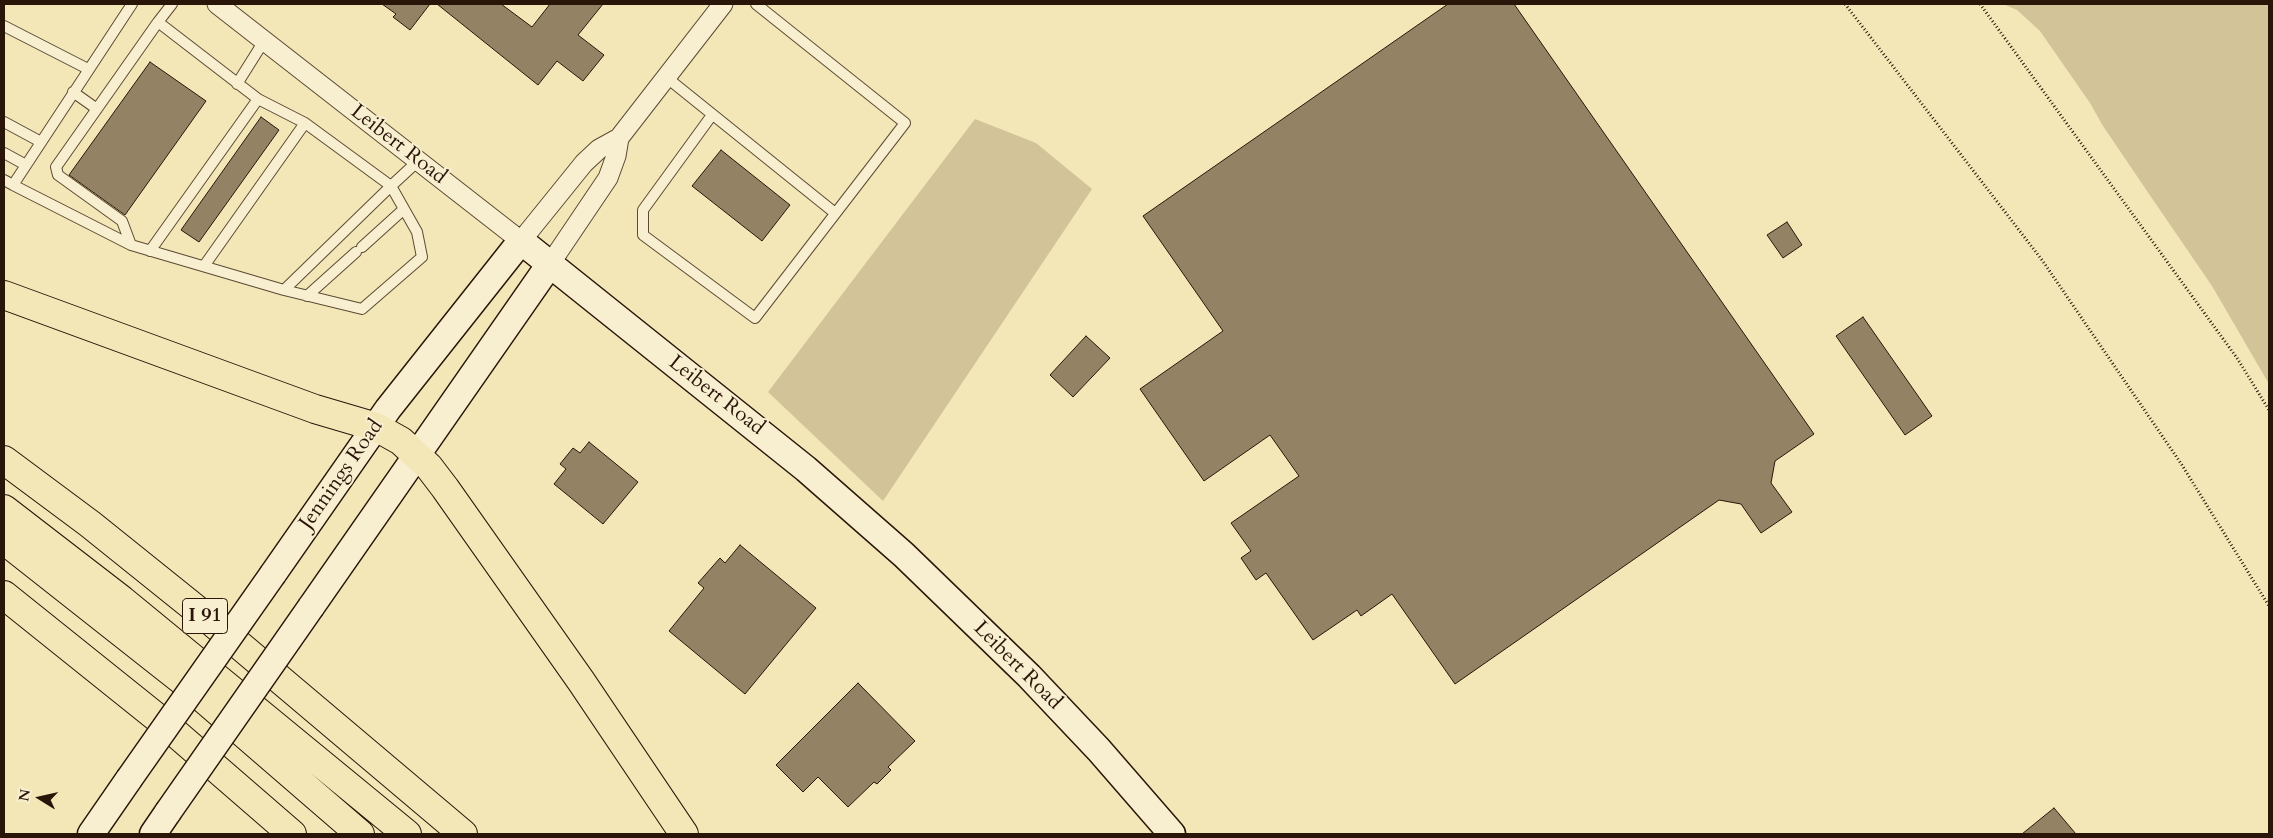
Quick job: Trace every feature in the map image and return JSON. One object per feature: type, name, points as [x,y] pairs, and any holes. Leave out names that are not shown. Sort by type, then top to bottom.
[{"type":"highway","points":[[4,294],[315,410],[376,427],[390,433],[417,455],[435,474],[581,681],[684,834]]},
{"type":"highway","name":"I 91","points":[[4,460],[90,524],[212,622],[463,834]]},
{"type":"highway","points":[[4,509],[122,600],[407,834]]},
{"type":"highway","points":[[4,540],[184,682],[360,834]]},
{"type":"highway","points":[[4,595],[165,724],[292,834]]},
{"type":"highway","points":[[342,780],[393,834]]},
{"type":"street","name":"Leibert Road","points":[[217,4],[521,241],[806,468],[904,555],[1029,676],[1099,750],[1172,834]]},
{"type":"street","name":"Jennings Road","points":[[91,834],[404,387],[584,162],[619,138],[723,4]]},
{"type":"street","name":"Jennings Road","points":[[153,834],[608,178],[616,156],[619,138]]},
{"type":"lane","points":[[132,4],[26,165],[8,183],[131,245],[284,290],[362,309],[422,257],[417,232],[391,186],[305,123],[258,99],[158,22]]},
{"type":"lane","points":[[131,245],[122,221],[58,175],[56,167],[172,4]]},
{"type":"lane","points":[[712,115],[643,210],[643,235],[755,318],[905,123],[756,4]]},
{"type":"lane","points":[[4,26],[88,69]]},
{"type":"lane","points":[[237,84],[264,41]]},
{"type":"lane","points":[[666,77],[835,213]]},
{"type":"lane","points":[[73,92],[97,109]]},
{"type":"lane","points":[[150,251],[258,99]]},
{"type":"lane","points":[[4,122],[41,142]]},
{"type":"lane","points":[[204,266],[305,123]]},
{"type":"lane","points":[[4,154],[26,165]]},
{"type":"lane","points":[[284,290],[418,161]]},
{"type":"lane","points":[[307,296],[404,209]]},
{"type":"path","points":[[1845,4],[2042,260],[2182,465],[2269,606]]},
{"type":"path","points":[[1980,4],[2237,358],[2269,410]]},
{"type":"shaded area","points":[[2003,4],[2269,4],[2269,384],[2212,286],[2040,31],[2017,10]]},
{"type":"shaded area","points":[[975,119],[1036,143],[1092,189],[883,501],[768,392]]},
{"type":"building","points":[[382,4],[430,4],[410,30],[393,17],[396,14]]},
{"type":"building","points":[[437,4],[501,4],[532,27],[550,4],[603,4],[578,35],[604,55],[583,81],[557,61],[538,85]]},
{"type":"building","points":[[1448,4],[1514,4],[1814,434],[1775,461],[1771,483],[1792,512],[1761,533],[1741,504],[1719,500],[1455,684],[1392,594],[1361,616],[1357,610],[1313,640],[1266,573],[1256,580],[1241,558],[1251,551],[1231,523],[1299,476],[1270,435],[1204,481],[1140,389],[1223,331],[1143,216]]},
{"type":"building","points":[[150,62],[206,101],[125,215],[69,175]]},
{"type":"building","points":[[261,117],[279,130],[199,242],[181,230]]},
{"type":"building","points":[[721,150],[790,205],[762,241],[692,186]]},
{"type":"building","points":[[1787,222],[1802,245],[1783,258],[1767,235]]},
{"type":"building","points":[[1863,317],[1932,416],[1905,435],[1836,336]]},
{"type":"building","points":[[1086,336],[1110,358],[1073,397],[1050,375]]},
{"type":"building","points":[[589,442],[638,482],[603,524],[554,484],[566,469],[560,464],[573,448],[580,453]]},
{"type":"building","points":[[740,545],[816,608],[745,694],[669,631],[704,588],[698,583],[720,558],[725,563]]},
{"type":"building","points":[[858,683],[915,741],[888,767],[891,770],[877,784],[874,782],[848,807],[818,777],[803,792],[776,765]]},
{"type":"building","points":[[2054,808],[2076,834],[2022,834]]}]
